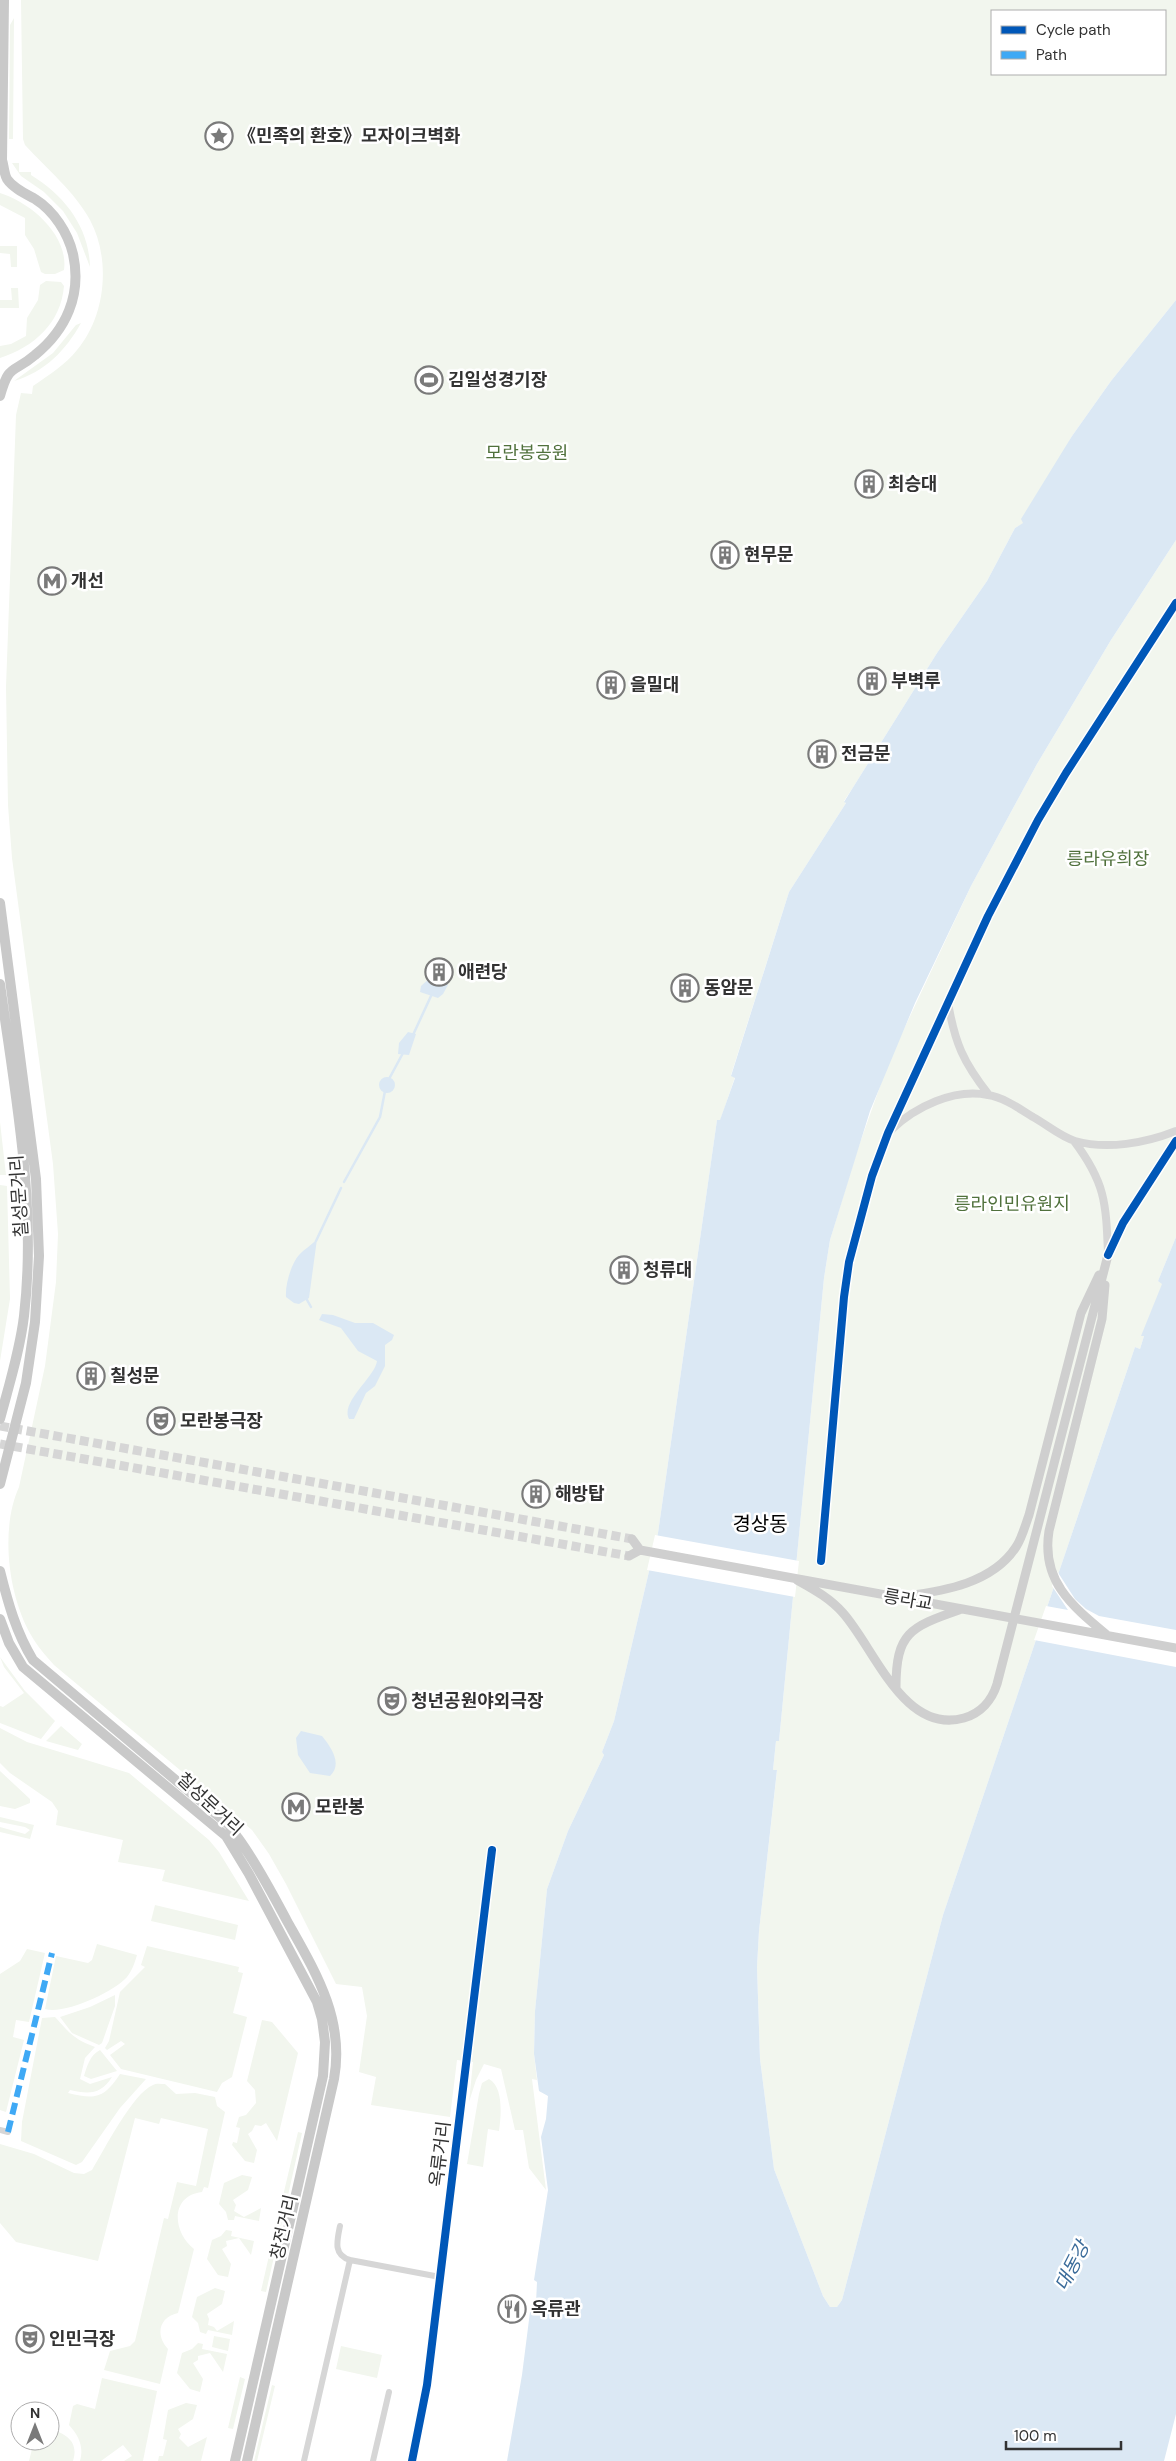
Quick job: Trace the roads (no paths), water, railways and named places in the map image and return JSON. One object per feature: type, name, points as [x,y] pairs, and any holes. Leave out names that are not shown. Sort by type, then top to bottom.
[{"type":"main road","points":[[0,396],[5,378],[14,367],[32,358],[51,342],[65,322],[72,303],[76,279],[72,250],[61,226],[39,202],[7,178],[2,160],[4,0]]},
{"type":"main road","name":"칠성문거리","points":[[0,903],[36,1179],[39,1256],[36,1306],[26,1383],[0,1484]]},
{"type":"main road","name":"칠성문거리","points":[[0,984],[26,1180],[28,1254],[24,1318],[0,1419]]},
{"type":"main road","points":[[896,1598],[941,1591],[972,1581],[995,1568],[1016,1547],[1028,1515],[1081,1313],[1108,1255]]},
{"type":"main road","points":[[1108,1255],[1102,1318],[1049,1531],[1048,1562],[1057,1583],[1070,1602],[1109,1636]]},
{"type":"main road","points":[[797,1580],[822,1594],[839,1608],[896,1687],[911,1706],[922,1714],[942,1721],[969,1716],[989,1701],[998,1684],[1108,1255]]},
{"type":"main road","points":[[629,1556],[640,1550],[632,1539]]},
{"type":"main road","name":"릉라교","points":[[640,1550],[1176,1648]]},
{"type":"main road","name":"칠성문거리","points":[[0,1571],[10,1611],[20,1637],[33,1660],[228,1825],[242,1843],[319,1978],[327,1999]]},
{"type":"main road","points":[[896,1687],[898,1652],[906,1638],[928,1622],[962,1609]]},
{"type":"main road","name":"칠성문거리","points":[[0,1619],[9,1643],[23,1667],[226,1836],[250,1874],[317,2002],[322,2019],[326,2063]]},
{"type":"main road","name":"창전거리","points":[[247,2461],[336,2072],[336,2043],[332,2015],[327,1999]]},
{"type":"main road","name":"창전거리","points":[[235,2461],[326,2063]]},
{"type":"street","points":[[821,1561],[844,1297],[849,1262],[872,1176],[888,1133],[988,916],[1038,820],[1103,714],[1176,603]]},
{"type":"street","points":[[948,1003],[951,1023],[962,1058],[989,1094],[1016,1107],[1074,1141],[1089,1161],[1099,1178],[1107,1212],[1108,1255]]},
{"type":"street","points":[[888,1133],[902,1119],[933,1102],[966,1095],[989,1094]]},
{"type":"street","points":[[1074,1141],[1098,1144],[1127,1144],[1176,1130]]},
{"type":"street","points":[[1108,1255],[1123,1223],[1176,1141]]},
{"type":"street","name":"옥류거리","points":[[412,2461],[427,2385],[492,1850]]},
{"type":"street","points":[[0,2130],[8,2132]]},
{"type":"street","points":[[340,2226],[337,2245],[338,2253],[342,2258],[440,2277]]},
{"type":"street","points":[[304,2461],[350,2260]]},
{"type":"street","points":[[373,2461],[389,2392]]},
{"type":"water","name":"대동강","points":[[1176,300],[1176,540],[1111,640],[1037,764],[971,886],[915,1003],[870,1111],[830,1240],[824,1278],[779,1741],[776,1741],[773,1770],[777,1770],[759,1931],[757,1967],[760,2059],[774,2169],[823,2296],[830,2307],[837,2307],[842,2300],[943,1915],[1135,1347],[1140,1349],[1144,1336],[1141,1336],[1162,1284],[1158,1281],[1176,1237],[1176,2414],[1164,2461],[507,2461],[522,2375],[531,2304],[536,2303],[537,2282],[534,2280],[548,2190],[541,2137],[546,2119],[548,2096],[539,2091],[534,2054],[535,2011],[547,1889],[568,1831],[604,1755],[602,1752],[614,1721],[658,1533],[717,1120],[720,1120],[735,1078],[731,1076],[789,892],[846,803],[844,802],[937,653],[987,581],[1015,528],[1023,523],[1021,519],[1072,436],[1111,381]]},
{"type":"water","points":[[432,976],[443,980],[448,985],[443,994],[438,998],[420,992],[421,986]]},
{"type":"water","points":[[408,1032],[416,1034],[409,1055],[398,1054],[399,1043]]},
{"type":"water","points":[[384,1077],[390,1077],[395,1082],[393,1091],[384,1093],[379,1088],[379,1082]]},
{"type":"water","points":[[317,1239],[309,1298],[299,1304],[294,1303],[286,1297],[286,1287],[291,1269],[299,1255]]},
{"type":"water","points":[[322,1314],[333,1315],[355,1323],[373,1323],[394,1335],[392,1340],[385,1345],[385,1366],[375,1386],[366,1393],[354,1419],[349,1419],[349,1405],[371,1374],[377,1361],[358,1351],[341,1328],[319,1320]]},
{"type":"water","points":[[301,1731],[322,1736],[329,1745],[336,1761],[334,1771],[330,1776],[310,1773],[298,1755],[296,1738]]},
{"type":"waterway","points":[[413,1035],[431,996]]},
{"type":"waterway","points":[[389,1079],[403,1053]]},
{"type":"waterway","points":[[344,1182],[380,1117],[385,1091]]},
{"type":"waterway","points":[[316,1241],[341,1188]]},
{"type":"waterway","points":[[306,1298],[311,1307]]},
{"type":"tunnel","points":[[0,1426],[632,1539]]},
{"type":"tunnel","points":[[0,1444],[629,1556]]},
{"type":"place","name":"《민족의 환호》모자이크벽화","points":[[219,136]]},
{"type":"place","name":"김일성경기장","points":[[429,380]]},
{"type":"place","name":"최승대","points":[[869,484]]},
{"type":"place","name":"현무문","points":[[725,555]]},
{"type":"place","name":"개선","points":[[52,581]]},
{"type":"place","name":"부벽루","points":[[872,681]]},
{"type":"place","name":"을밀대","points":[[611,685]]},
{"type":"place","name":"전금문","points":[[822,754]]},
{"type":"place","name":"애련당","points":[[439,972]]},
{"type":"place","name":"동암문","points":[[685,988]]},
{"type":"place","name":"청류대","points":[[624,1270]]},
{"type":"place","name":"칠성문","points":[[91,1376]]},
{"type":"place","name":"모란봉극장","points":[[161,1421]]},
{"type":"place","name":"해방탑","points":[[536,1494]]},
{"type":"place","name":"청년공원야외극장","points":[[392,1701]]},
{"type":"place","name":"모란봉","points":[[296,1807]]},
{"type":"place","name":"옥류관","points":[[512,2309]]},
{"type":"place","name":"인민극장","points":[[30,2339]]},
{"type":"district","name":"경상동","points":[[760,1524]]},
{"type":"park label","name":"모란봉공원","points":[[527,453]]},
{"type":"park label","name":"릉라유희장","points":[[1108,859]]},
{"type":"park label","name":"릉라인민유원지","points":[[1012,1204]]}]
